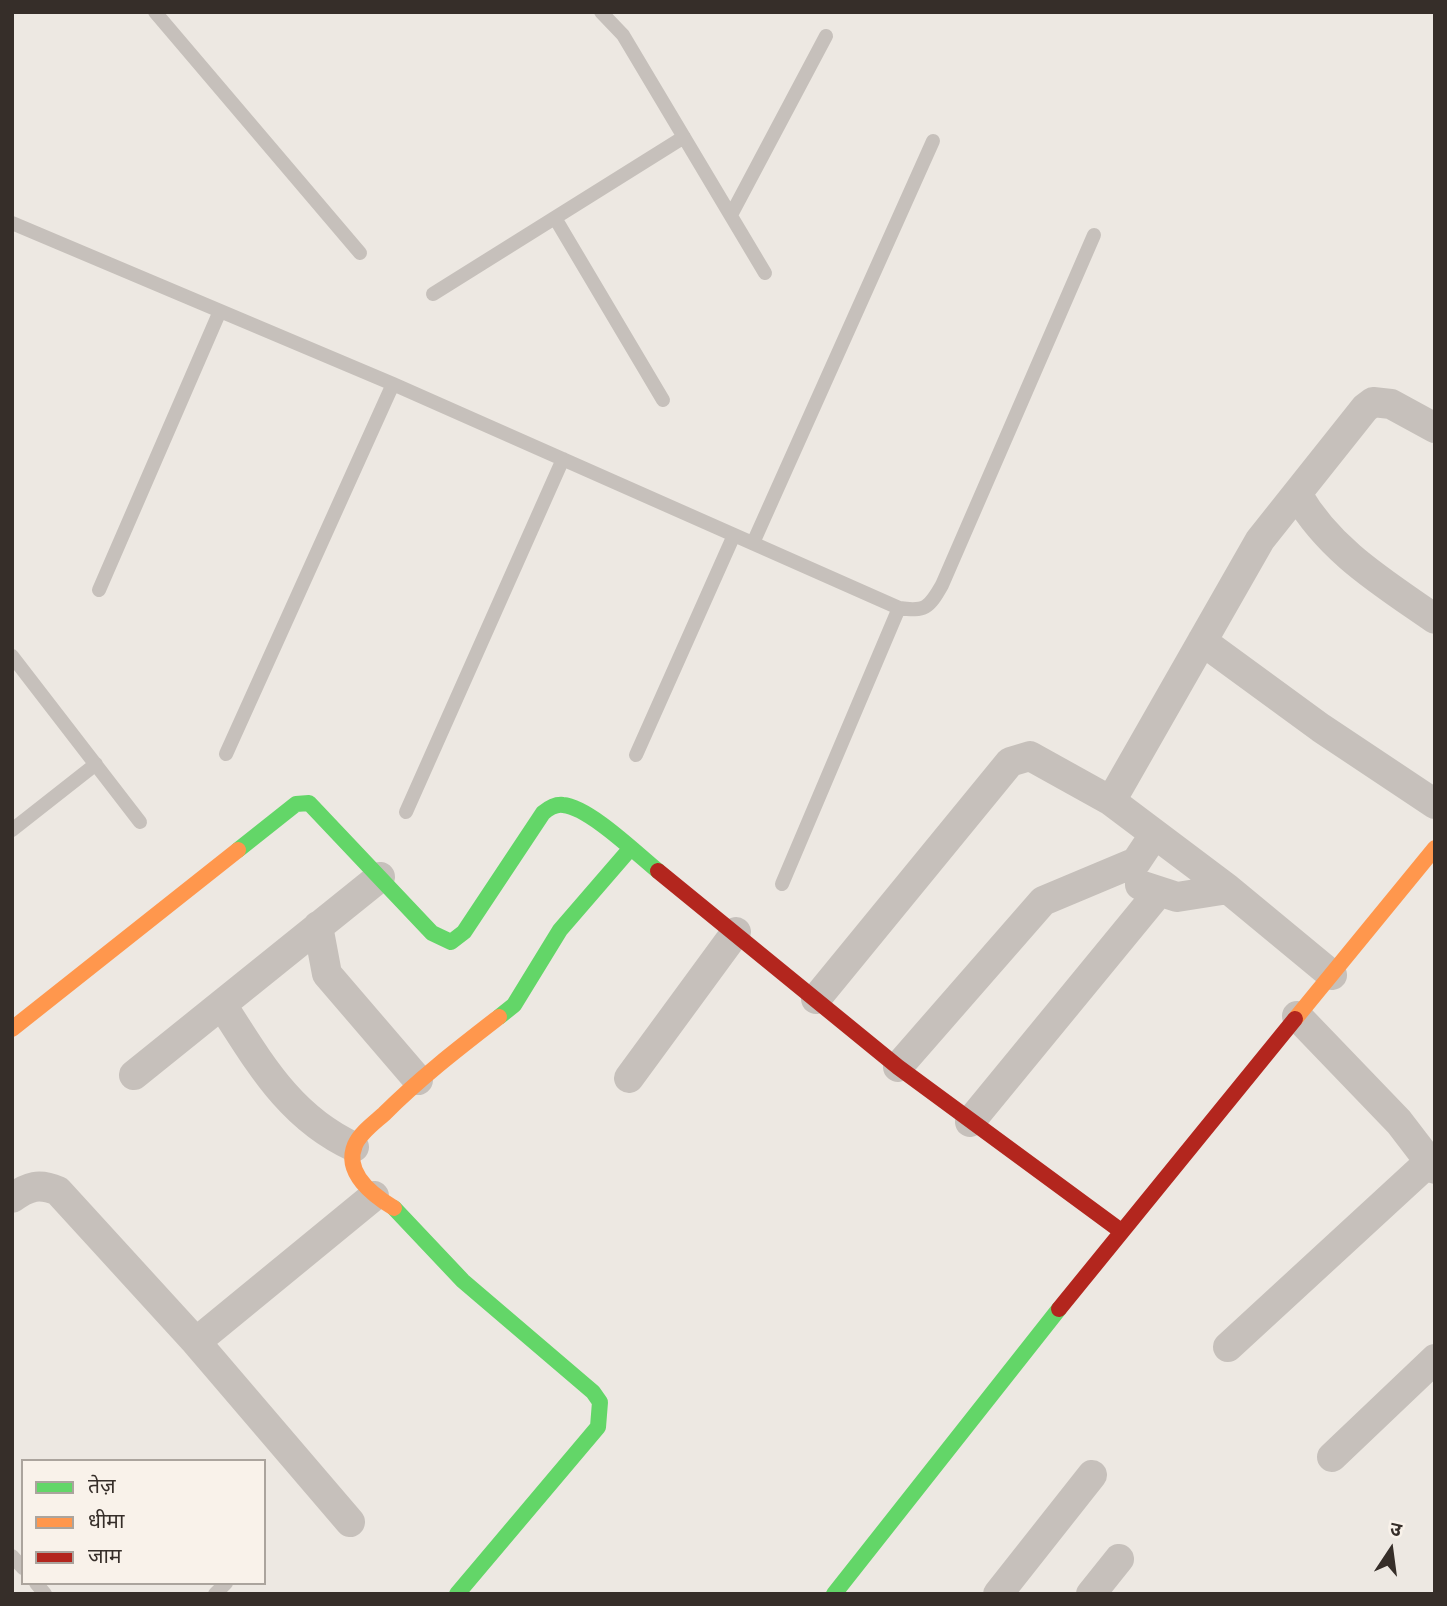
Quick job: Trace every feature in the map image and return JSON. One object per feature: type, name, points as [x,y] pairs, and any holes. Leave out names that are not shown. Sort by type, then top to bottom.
[{"type":"street","points":[[1111,801],[1260,540],[1373,402],[1391,404],[1435,428]]},
{"type":"street","points":[[1297,494],[1309,516],[1340,551],[1435,619]]},
{"type":"street","points":[[1202,640],[1321,728],[1435,804]]},
{"type":"street","points":[[816,999],[1010,762],[1019,757],[1037,759],[1111,801],[1228,889],[1332,975]]},
{"type":"street","points":[[12,1029],[296,804],[309,803],[432,933],[451,942],[464,932],[543,813],[552,805],[564,804],[575,808],[736,932],[898,1067],[1121,1231]]},
{"type":"street","points":[[898,1067],[1043,901],[1119,872],[1136,862],[1154,835]]},
{"type":"street","points":[[834,1594],[1121,1231],[1435,848]]},
{"type":"street","points":[[457,1594],[598,1427],[600,1402],[593,1392],[463,1281],[397,1210],[374,1196],[361,1182],[355,1166],[354,1147],[363,1134],[418,1080],[514,1005],[560,930],[630,849]]},
{"type":"street","points":[[1119,872],[1158,893],[1177,897],[1196,897],[1228,889]]},
{"type":"street","points":[[134,1075],[380,877]]},
{"type":"street","points":[[970,1122],[1158,893]]},
{"type":"street","points":[[318,926],[327,974],[418,1080]]},
{"type":"street","points":[[629,1078],[736,932]]},
{"type":"street","points":[[222,1004],[288,1101],[320,1130],[354,1147]]},
{"type":"street","points":[[1228,1347],[1432,1166],[1399,1122],[1297,1016]]},
{"type":"street","points":[[12,1199],[26,1188],[37,1185],[58,1191],[195,1342],[350,1522]]},
{"type":"street","points":[[195,1342],[374,1196]]},
{"type":"street","points":[[1332,1457],[1435,1359]]},
{"type":"street","points":[[998,1594],[1092,1475]]},
{"type":"street","points":[[1091,1594],[1119,1559]]},
{"type":"lane","points":[[155,12],[360,253]]},
{"type":"lane","points":[[601,12],[623,35],[765,273]]},
{"type":"lane","points":[[731,215],[826,36]]},
{"type":"lane","points":[[433,294],[684,137]]},
{"type":"lane","points":[[752,543],[933,141]]},
{"type":"lane","points":[[555,218],[663,400]]},
{"type":"lane","points":[[12,223],[393,384],[899,608],[919,611],[931,603],[942,585],[1094,235]]},
{"type":"lane","points":[[99,590],[220,312]]},
{"type":"lane","points":[[226,754],[393,384]]},
{"type":"lane","points":[[406,812],[563,459]]},
{"type":"lane","points":[[636,755],[734,535]]},
{"type":"lane","points":[[782,884],[899,608]]},
{"type":"lane","points":[[12,656],[140,822]]},
{"type":"lane","points":[[12,830],[96,764]]},
{"type":"traffic: fast","points":[[238,850],[296,804],[309,803],[432,933],[451,942],[464,932],[543,813],[555,806],[574,808],[599,822],[658,871]]},
{"type":"traffic: fast","points":[[499,1017],[514,1005],[560,930],[630,849]]},
{"type":"traffic: fast","points":[[394,1208],[463,1281],[593,1392],[600,1402],[598,1427],[457,1594]]},
{"type":"traffic: fast","points":[[834,1594],[1059,1309]]},
{"type":"traffic: slow","points":[[1295,1019],[1435,848]]},
{"type":"traffic: slow","points":[[12,1029],[238,850]]},
{"type":"traffic: slow","points":[[394,1208],[370,1190],[357,1174],[352,1155],[357,1141],[426,1076],[499,1017]]},
{"type":"traffic: jam","points":[[658,871],[898,1067],[1121,1231]]},
{"type":"traffic: jam","points":[[1059,1309],[1295,1019]]}]
